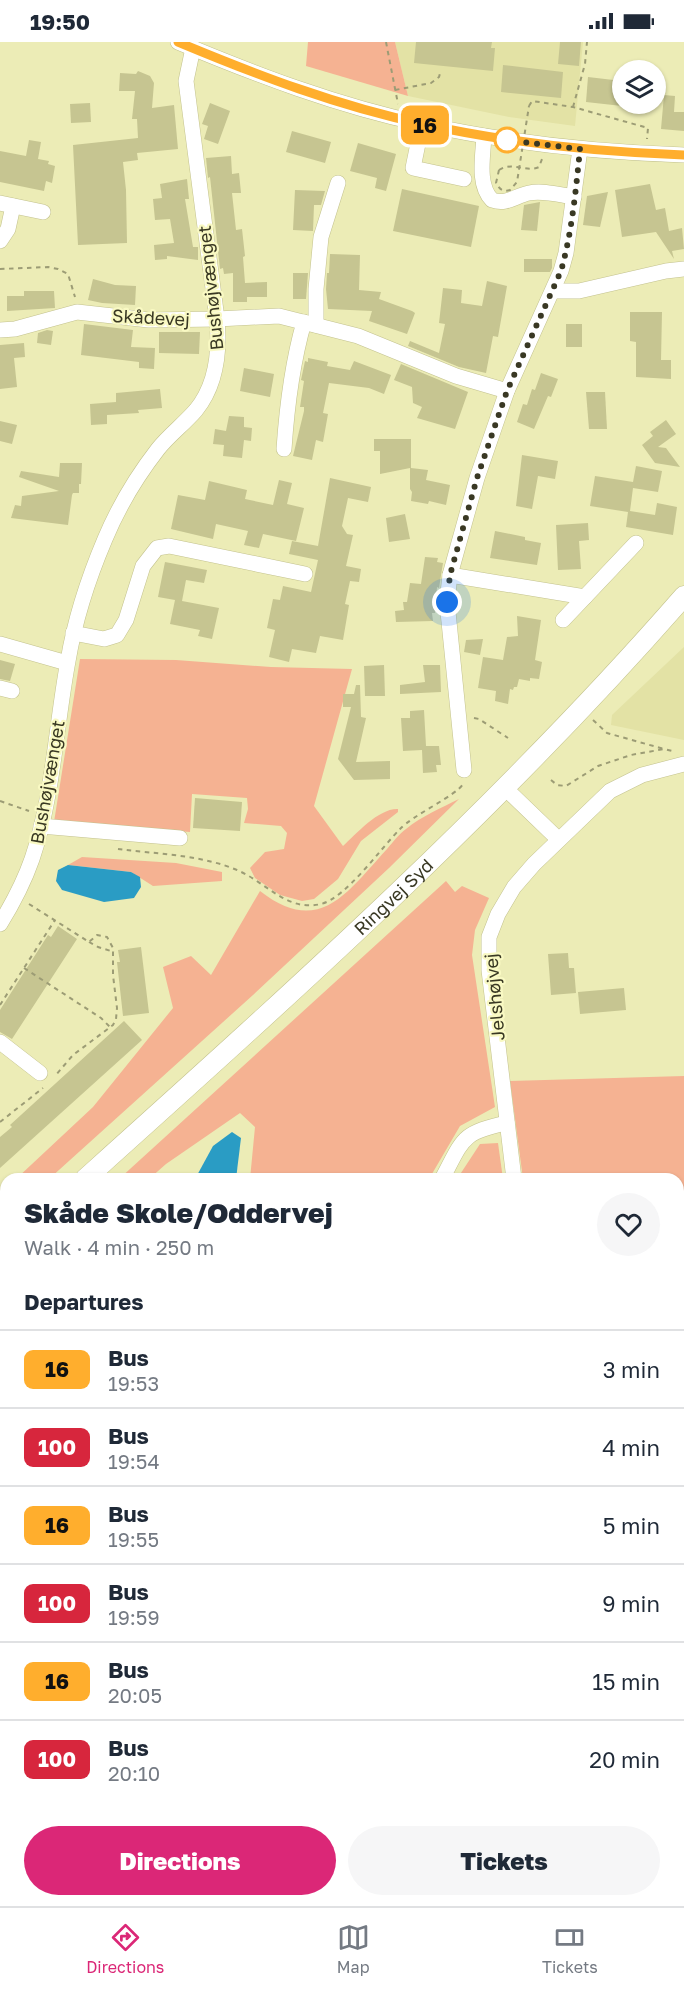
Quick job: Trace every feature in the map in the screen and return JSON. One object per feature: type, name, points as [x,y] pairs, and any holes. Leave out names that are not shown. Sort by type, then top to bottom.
[{"type":"main road","name":"Ringvej Syd","points":[[92,1173],[386,904],[583,709],[684,596]]},
{"type":"street","points":[[178,42],[284,84],[351,106],[422,124],[484,136],[580,149],[684,155]]},
{"type":"street","name":"Bushøjvænget","points":[[0,924],[26,874],[43,820],[73,633],[105,537],[158,449],[196,410],[208,393],[216,368],[219,345],[217,319],[186,81],[192,48]]},
{"type":"street","points":[[422,124],[413,168],[464,179]]},
{"type":"street","points":[[484,136],[484,190],[492,200],[506,202],[529,193],[540,192],[574,197]]},
{"type":"street","points":[[464,770],[447,602],[450,575],[477,478],[507,391],[553,291],[566,253],[580,149]]},
{"type":"street","points":[[284,449],[293,360],[310,323],[321,237],[338,183]]},
{"type":"street","points":[[0,242],[8,229],[6,205],[43,212]]},
{"type":"street","points":[[553,291],[579,291],[684,269]]},
{"type":"street","name":"Skådevej","points":[[0,330],[15,329],[77,312],[148,320],[279,316],[358,336],[456,376],[507,391]]},
{"type":"street","points":[[563,620],[636,543]]},
{"type":"street","points":[[73,633],[104,639],[117,635],[126,620],[143,566],[158,548],[169,546],[305,574]]},
{"type":"street","points":[[450,575],[585,597]]},
{"type":"street","points":[[0,644],[67,663]]},
{"type":"street","name":"Jelshøjvej","points":[[512,1173],[489,970],[489,937],[498,915],[514,887],[558,839],[610,791],[642,775],[684,764]]},
{"type":"street","points":[[505,788],[558,839]]},
{"type":"street","points":[[43,820],[180,838]]},
{"type":"street","points":[[0,1042],[45,1080]]},
{"type":"street","points":[[445,1173],[461,1144],[471,1132],[507,1123]]},
{"type":"path","points":[[386,42],[401,119]]},
{"type":"path","points":[[573,107],[585,64],[586,42]]},
{"type":"path","points":[[395,90],[430,83],[439,77],[441,70]]},
{"type":"path","points":[[534,169],[523,167],[513,165],[506,166],[499,170],[496,183],[499,189],[506,192],[517,182],[519,173],[520,162],[529,106],[532,101],[573,107],[648,128],[646,154]]},
{"type":"path","points":[[0,269],[58,268],[68,274],[77,312]]},
{"type":"path","points":[[583,709],[607,733],[674,751]]},
{"type":"path","points":[[459,716],[479,718],[508,738]]},
{"type":"path","points":[[551,780],[556,785],[566,786],[598,766],[631,755],[664,749]]},
{"type":"path","points":[[114,848],[220,863],[242,872],[277,896],[299,905],[322,904],[340,894],[402,826],[449,796]]},
{"type":"path","points":[[0,801],[43,820]]},
{"type":"path","points":[[29,904],[98,948],[114,952]]},
{"type":"path","points":[[0,1005],[55,920]]},
{"type":"path","points":[[0,1122],[73,1055],[111,1027],[116,1019],[112,942],[107,937],[97,935],[89,942]]},
{"type":"path","points":[[24,968],[101,1018],[111,1027]]},
{"type":"shaded area","points":[[308,42],[395,42],[408,96],[306,66]]},
{"type":"shaded area","points":[[395,42],[583,42],[575,126],[509,117],[408,96]]},
{"type":"shaded area","points":[[684,647],[684,740],[611,725],[612,715]]},
{"type":"shaded area","points":[[80,659],[176,660],[271,667],[352,669],[314,806],[343,846],[376,817],[391,810],[398,809],[398,812],[361,841],[338,879],[314,899],[302,901],[280,895],[255,878],[250,868],[265,852],[284,849],[287,833],[281,826],[244,823],[248,809],[247,798],[192,794],[190,832],[54,822]]},
{"type":"shaded area","points":[[459,799],[253,995],[56,1173],[22,1173],[93,1107],[173,1008],[163,967],[191,956],[211,975],[260,891],[281,904],[300,910],[316,909],[331,903],[359,880],[403,831],[425,816]]},
{"type":"shaded area","points":[[82,857],[176,863],[222,872],[222,881],[153,886],[131,872],[68,865]]},
{"type":"shaded area","points":[[446,881],[455,892],[462,886],[489,898],[475,930],[472,955],[495,1107],[460,1126],[433,1173],[251,1173],[255,1127],[240,1113],[156,1173],[126,1173]]},
{"type":"shaded area","points":[[684,1076],[684,1173],[522,1173],[510,1081]]},
{"type":"shaded area","points":[[498,1143],[502,1173],[461,1173],[480,1144]]},
{"type":"water","points":[[68,865],[131,872],[140,877],[141,887],[134,898],[104,902],[62,890],[56,881],[58,870]]},
{"type":"water","points":[[232,1132],[241,1138],[237,1173],[198,1173],[213,1146]]},
{"type":"building","points":[[416,42],[492,42],[491,48],[495,48],[493,71],[414,63]]},
{"type":"building","points":[[560,42],[581,42],[579,66],[558,64]]},
{"type":"building","points":[[503,65],[563,72],[561,98],[501,92]]},
{"type":"building","points":[[138,71],[150,76],[154,83],[152,108],[174,105],[178,149],[137,153],[138,160],[123,162],[127,243],[78,245],[73,145],[138,138],[137,119],[132,119],[135,91],[119,91],[120,73],[136,74]]},
{"type":"building","points":[[588,77],[612,80],[612,105],[586,102]]},
{"type":"building","points":[[666,95],[675,96],[674,112],[684,112],[684,131],[661,129],[662,114],[666,114]]},
{"type":"building","points":[[90,103],[91,122],[71,123],[70,104]]},
{"type":"building","points":[[210,103],[230,111],[218,144],[204,139],[208,126],[202,124]]},
{"type":"building","points":[[292,131],[331,142],[325,163],[286,152]]},
{"type":"building","points":[[29,140],[41,142],[38,159],[49,161],[48,164],[55,166],[52,183],[46,181],[44,191],[0,182],[0,151],[26,156]]},
{"type":"building","points":[[358,143],[396,154],[386,191],[375,188],[377,178],[350,171]]},
{"type":"building","points":[[231,156],[232,174],[239,173],[241,193],[232,193],[236,230],[242,229],[245,283],[267,282],[267,297],[247,297],[247,302],[233,302],[233,273],[224,274],[223,268],[220,269],[210,177],[208,178],[206,158]]},
{"type":"building","points":[[187,179],[189,199],[185,199],[193,247],[198,247],[198,260],[167,256],[167,259],[155,260],[154,245],[174,243],[170,219],[155,220],[153,199],[162,198],[160,184]]},
{"type":"building","points":[[650,184],[656,210],[665,208],[669,231],[682,228],[684,249],[672,251],[674,259],[656,232],[622,237],[615,190]]},
{"type":"building","points":[[402,189],[479,206],[471,247],[393,231]]},
{"type":"building","points":[[295,190],[325,191],[321,205],[314,205],[313,231],[293,230]]},
{"type":"building","points":[[608,192],[600,227],[583,225],[587,196]]},
{"type":"building","points":[[540,202],[537,231],[521,230],[524,205]]},
{"type":"building","points":[[330,254],[360,255],[359,290],[381,292],[379,299],[415,313],[407,334],[369,321],[372,311],[328,309],[326,289]]},
{"type":"building","points":[[524,259],[552,259],[552,268],[550,272],[524,272]]},
{"type":"building","points":[[293,273],[308,273],[306,299],[293,299]]},
{"type":"building","points":[[93,279],[115,285],[136,286],[135,305],[88,300]]},
{"type":"building","points":[[487,281],[507,286],[498,337],[493,336],[486,373],[459,367],[408,346],[410,341],[439,353],[445,324],[439,323],[443,288],[462,290],[461,303],[482,306]]},
{"type":"building","points":[[24,291],[54,291],[55,308],[7,311],[7,296],[24,296]]},
{"type":"building","points":[[630,312],[662,312],[661,360],[671,360],[671,379],[636,377],[636,342],[630,341]]},
{"type":"building","points":[[84,324],[133,330],[131,347],[155,348],[154,369],[139,368],[139,362],[81,355]]},
{"type":"building","points":[[566,324],[582,324],[582,347],[566,347]]},
{"type":"building","points":[[53,331],[51,345],[37,343],[38,333]]},
{"type":"building","points":[[159,332],[200,332],[199,354],[159,353]]},
{"type":"building","points":[[24,343],[25,357],[14,358],[17,387],[0,389],[0,345]]},
{"type":"building","points":[[308,358],[328,362],[327,366],[350,370],[354,361],[391,375],[384,394],[369,388],[329,383],[323,413],[328,414],[323,442],[316,440],[312,460],[293,456],[304,411],[304,407],[300,407],[304,381],[301,380],[305,361],[308,362]]},
{"type":"building","points":[[401,364],[468,392],[455,429],[417,418],[422,407],[413,403],[412,387],[394,380]]},
{"type":"building","points":[[244,368],[274,374],[270,397],[240,391]]},
{"type":"building","points":[[541,373],[558,379],[534,429],[517,422],[523,404],[527,405],[532,389],[535,390]]},
{"type":"building","points":[[160,389],[162,408],[138,410],[139,413],[107,415],[107,424],[91,425],[90,404],[116,402],[116,393]]},
{"type":"building","points":[[586,392],[605,392],[607,429],[589,429]]},
{"type":"building","points":[[229,416],[244,417],[244,427],[252,428],[251,441],[244,440],[242,458],[223,456],[224,445],[213,444],[215,429],[226,431]]},
{"type":"building","points":[[666,420],[676,434],[658,447],[666,448],[680,467],[655,463],[642,445],[653,436],[650,432]]},
{"type":"building","points":[[0,421],[17,425],[12,444],[0,441]]},
{"type":"building","points":[[374,439],[411,439],[411,468],[428,470],[426,480],[450,485],[446,505],[429,501],[428,504],[411,501],[410,468],[380,474],[380,451],[374,451]]},
{"type":"building","points":[[522,455],[558,461],[555,479],[538,476],[532,509],[516,506]]},
{"type":"building","points":[[60,463],[82,463],[79,493],[72,495],[68,525],[11,518],[15,505],[21,506],[22,496],[59,491],[19,477],[21,471],[59,477]]},
{"type":"building","points":[[636,466],[662,471],[658,492],[633,488],[630,511],[655,515],[657,503],[677,507],[673,535],[626,527],[628,512],[590,506],[595,476],[633,482]]},
{"type":"building","points":[[330,478],[371,487],[368,502],[348,498],[342,526],[347,534],[353,535],[346,566],[361,569],[359,582],[350,581],[345,604],[349,605],[343,640],[320,636],[316,653],[292,649],[289,662],[269,657],[275,630],[267,628],[273,599],[280,600],[283,586],[311,592],[318,560],[289,554],[292,541],[318,546]]},
{"type":"building","points":[[279,480],[292,483],[287,504],[304,508],[296,541],[263,534],[259,548],[244,545],[248,531],[216,524],[213,539],[171,529],[178,495],[205,500],[209,481],[247,490],[245,499],[273,505]]},
{"type":"building","points":[[405,514],[410,539],[389,542],[386,518]]},
{"type":"building","points":[[588,523],[589,540],[579,541],[581,569],[558,570],[556,525]]},
{"type":"building","points":[[495,531],[541,543],[537,565],[490,558]]},
{"type":"building","points":[[425,557],[438,558],[437,562],[443,563],[439,588],[437,587],[435,613],[432,613],[433,621],[396,622],[395,611],[404,610],[403,602],[407,602],[410,583],[421,584]]},
{"type":"building","points":[[165,562],[207,570],[204,583],[186,580],[182,601],[219,608],[212,639],[198,636],[200,630],[170,624],[175,600],[158,597]]},
{"type":"building","points":[[517,616],[541,620],[535,660],[542,662],[539,679],[530,678],[530,681],[519,679],[517,687],[510,689],[508,704],[495,701],[496,691],[478,688],[483,657],[503,660],[507,637],[518,636]]},
{"type":"building","points":[[483,639],[480,655],[464,652],[466,640]]},
{"type":"building","points":[[0,660],[15,664],[10,681],[0,679]]},
{"type":"building","points":[[384,665],[385,696],[365,696],[364,666]]},
{"type":"building","points":[[423,665],[440,665],[441,692],[400,694],[400,685],[425,682]]},
{"type":"building","points":[[356,685],[360,685],[361,717],[366,718],[356,762],[390,761],[390,779],[354,780],[338,759],[351,707],[343,707],[343,694],[354,694]]},
{"type":"building","points":[[424,710],[426,746],[439,746],[441,765],[436,765],[437,772],[423,773],[422,750],[403,751],[401,718],[410,718],[410,711]]},
{"type":"building","points":[[195,798],[242,802],[240,831],[193,828]]},
{"type":"building","points":[[58,926],[77,939],[12,1039],[0,1032],[0,1010],[48,935],[51,937]]},
{"type":"building","points":[[141,947],[149,1013],[123,1016],[117,962],[120,962],[118,950]]},
{"type":"building","points":[[568,953],[569,968],[574,968],[576,993],[551,995],[548,954]]},
{"type":"building","points":[[624,988],[626,1010],[580,1014],[578,992]]},
{"type":"building","points":[[124,1021],[142,1040],[0,1168],[0,1137],[12,1127],[10,1125]]},
{"type":"bus line","name":"16","points":[[178,42],[284,84],[351,106],[422,124],[507,140],[580,149],[684,155]]},
{"type":"route","points":[[447,602],[450,575],[477,478],[507,391],[561,271],[566,253],[579,165],[580,149],[507,140]]}]
